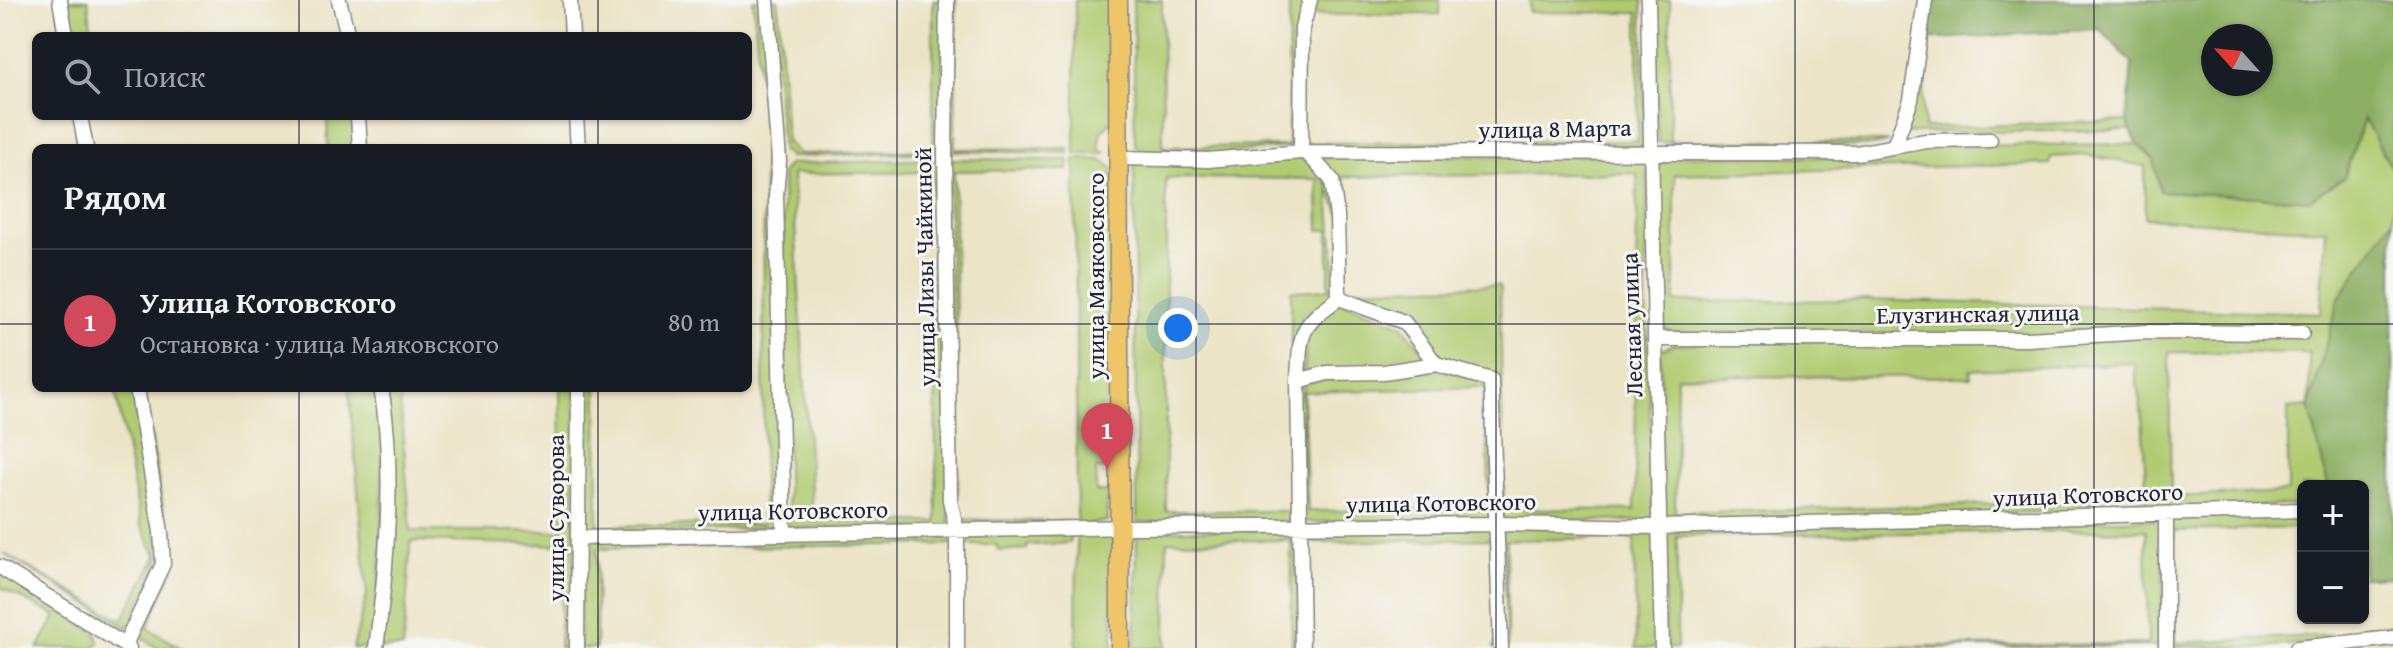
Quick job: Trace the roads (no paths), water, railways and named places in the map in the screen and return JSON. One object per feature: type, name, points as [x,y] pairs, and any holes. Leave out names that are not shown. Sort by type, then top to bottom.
[{"type":"main road","name":"улица Маяковского","points":[[1118,0],[1120,648]]},
{"type":"street","points":[[60,0],[65,32]]},
{"type":"street","points":[[339,0],[347,32]]},
{"type":"street","points":[[570,0],[572,32]]},
{"type":"street","points":[[767,0],[779,161],[776,196],[784,532]]},
{"type":"street","name":"улица Лизы Чайкиной","points":[[947,0],[950,484],[953,522],[957,532],[957,648]]},
{"type":"street","points":[[1310,0],[1302,28],[1305,153],[1332,180],[1337,216],[1339,298]]},
{"type":"street","name":"Лесная улица","points":[[1648,0],[1654,216],[1651,292],[1655,339],[1662,648]]},
{"type":"street","points":[[1894,146],[1911,100],[1925,0]]},
{"type":"street","points":[[81,120],[85,144]]},
{"type":"street","points":[[358,120],[360,144]]},
{"type":"street","points":[[576,120],[578,144]]},
{"type":"street","name":"улица 8 Марта","points":[[1120,158],[1208,160],[1305,153],[1650,150],[1856,153],[1926,141],[1990,140]]},
{"type":"street","points":[[1339,298],[1404,322],[1436,364]]},
{"type":"street","points":[[1302,648],[1300,336],[1309,319],[1339,298]]},
{"type":"street","name":"Елузгинская улица","points":[[1655,339],[2028,339],[2146,332],[2302,333]]},
{"type":"street","points":[[1298,381],[1327,373],[1384,372],[1436,364],[1491,380],[1499,524],[1501,648]]},
{"type":"street","points":[[0,567],[117,645],[163,564],[161,532],[138,392]]},
{"type":"street","points":[[376,648],[387,536],[387,421],[382,392]]},
{"type":"street","name":"улица Суворова","points":[[577,648],[579,392]]},
{"type":"street","name":"улица Котовского","points":[[578,538],[784,532],[1301,526],[1499,524],[1658,527],[2297,510]]},
{"type":"street","points":[[2166,514],[2166,648]]},
{"type":"street","points":[[2297,648],[2393,638]]},
{"type":"place","name":"Улица Котовского","points":[[1107,469]]}]
